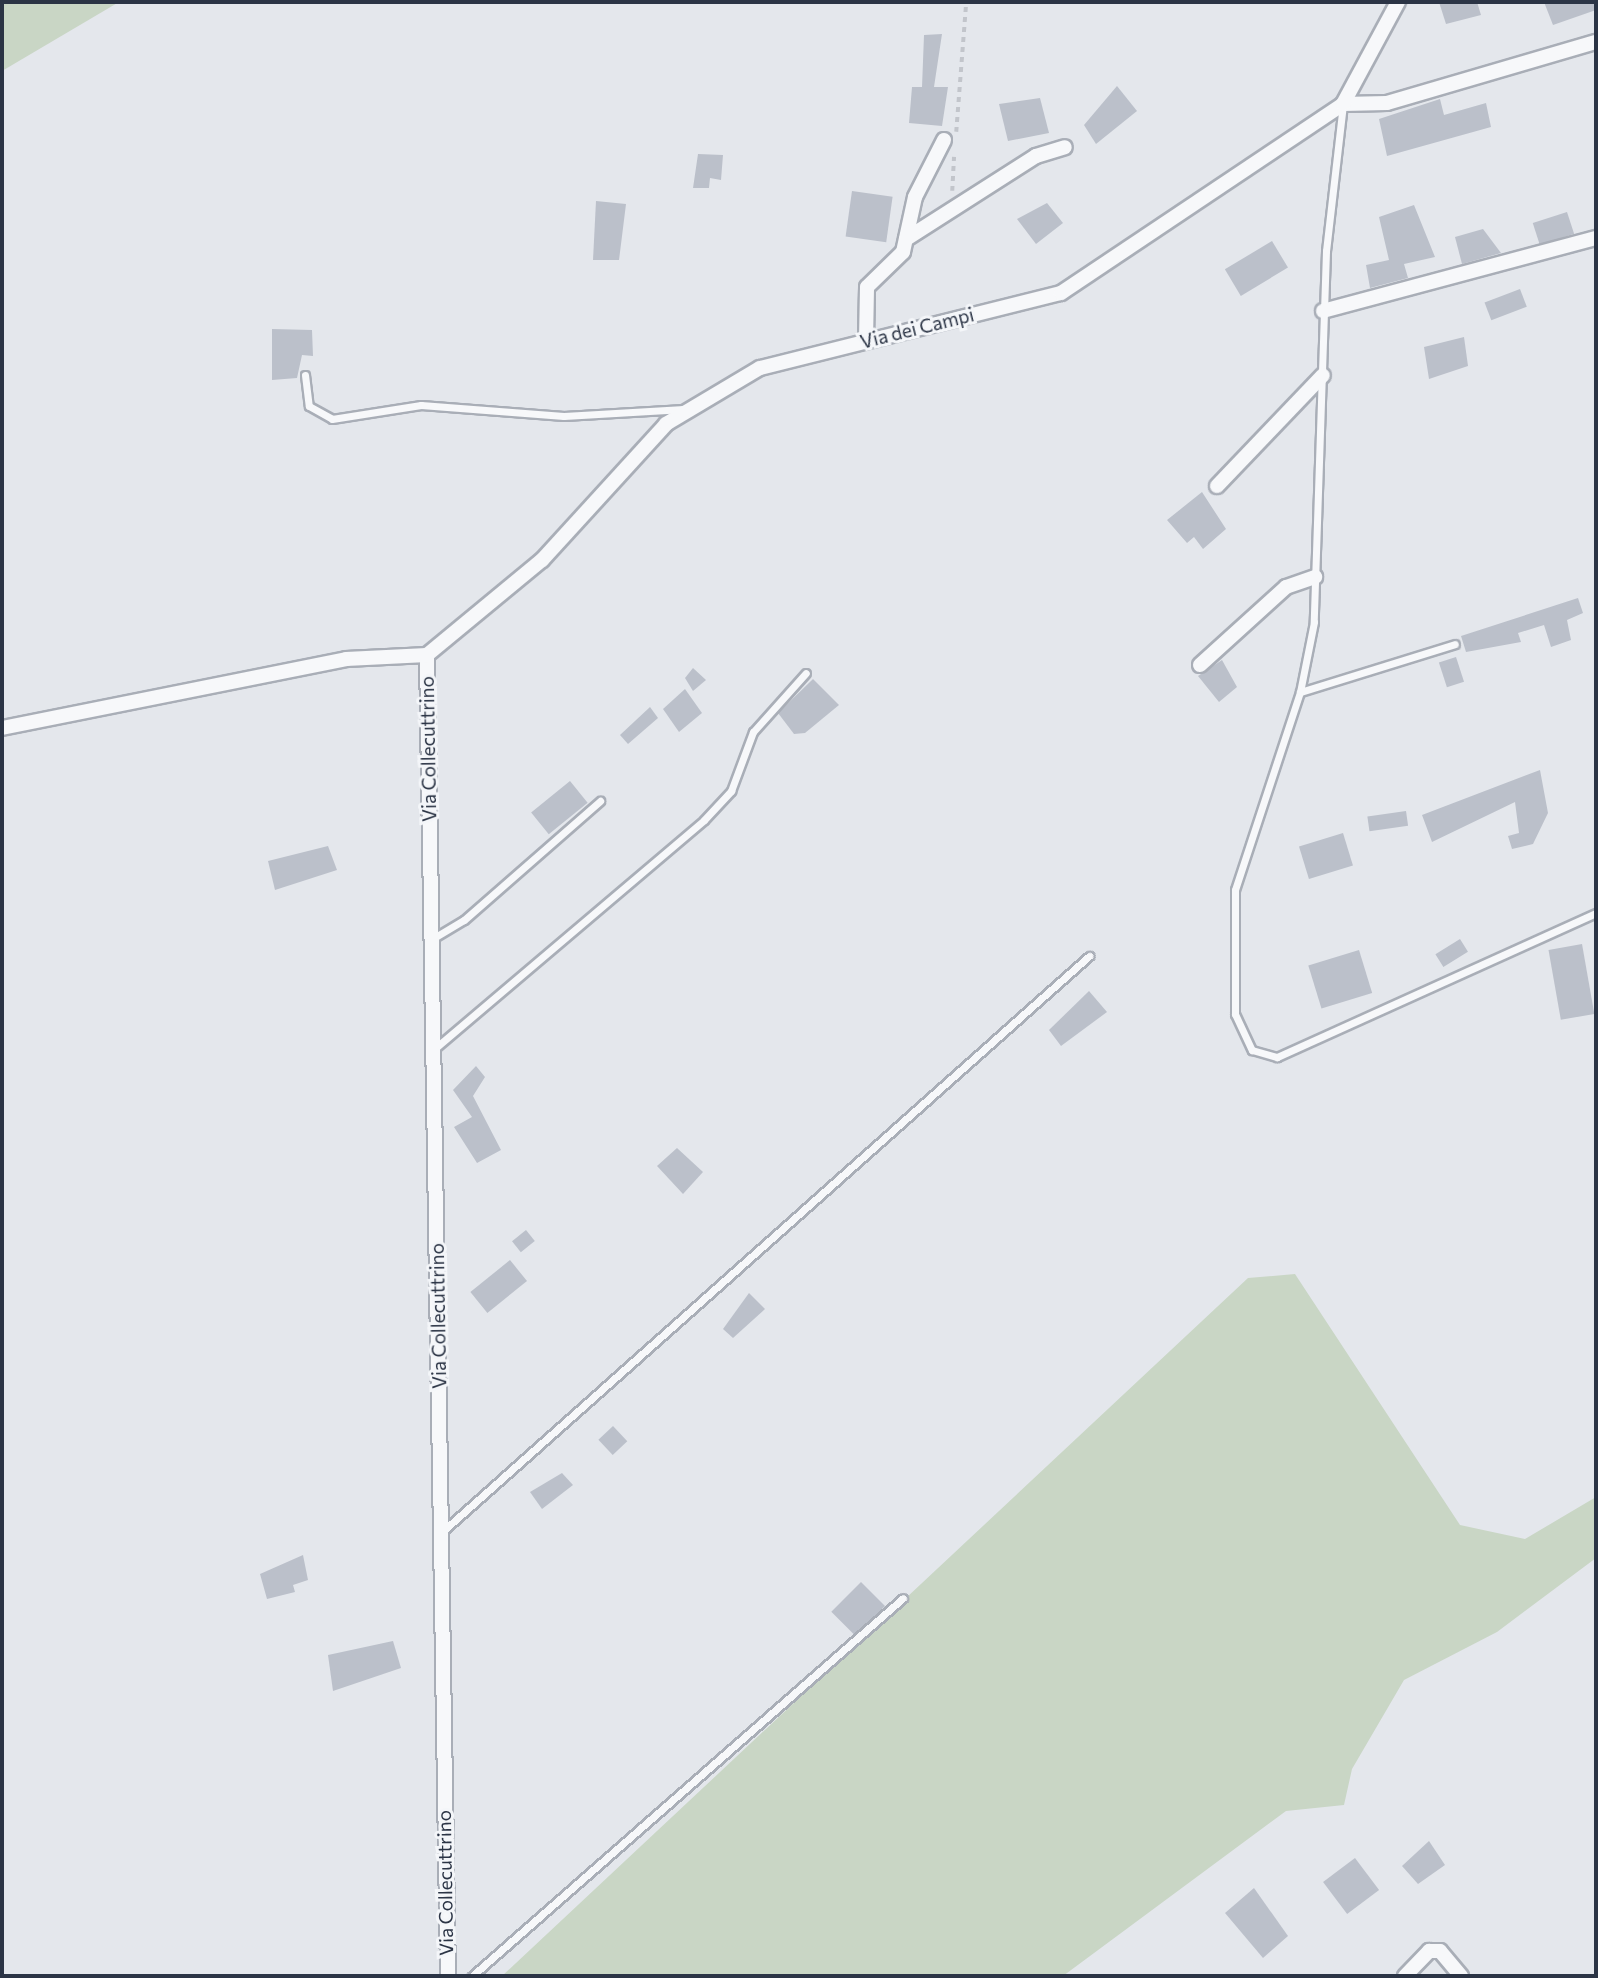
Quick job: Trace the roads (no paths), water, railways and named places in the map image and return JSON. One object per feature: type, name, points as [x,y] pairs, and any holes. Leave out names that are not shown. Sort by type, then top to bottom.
[{"type":"street","name":"Via dei Campi","points":[[427,655],[542,560],[666,424],[760,368],[1061,293],[1343,104],[1398,2]]},
{"type":"street","points":[[1343,104],[1387,103],[1596,42]]},
{"type":"street","points":[[866,340],[867,287],[903,253],[915,197],[944,141]]},
{"type":"street","points":[[906,239],[1035,156],[1065,147]]},
{"type":"street","points":[[1323,311],[1596,238]]},
{"type":"street","points":[[1217,486],[1323,375]]},
{"type":"street","points":[[1200,665],[1286,586],[1315,577]]},
{"type":"street","points":[[2,728],[346,659],[427,655]]},
{"type":"street","name":"Via Collecuttrino","points":[[427,655],[448,1976]]},
{"type":"street","points":[[1405,1976],[1429,1951],[1440,1951],[1461,1976]]},
{"type":"lane","points":[[1343,104],[1323,311],[1315,577],[1300,692],[1235,890],[1235,1014],[1252,1050],[1277,1057],[1596,913]]},
{"type":"lane","points":[[305,375],[309,406],[332,419],[421,405],[564,416],[692,408]]},
{"type":"lane","points":[[1300,692],[1455,644]]},
{"type":"lane","points":[[433,1051],[704,820],[731,791],[753,732],[806,673]]},
{"type":"lane","points":[[431,939],[457,926],[600,802]]},
{"type":"lane","points":[[443,1531],[1089,956]]},
{"type":"lane","points":[[472,1976],[902,1598]]}]
